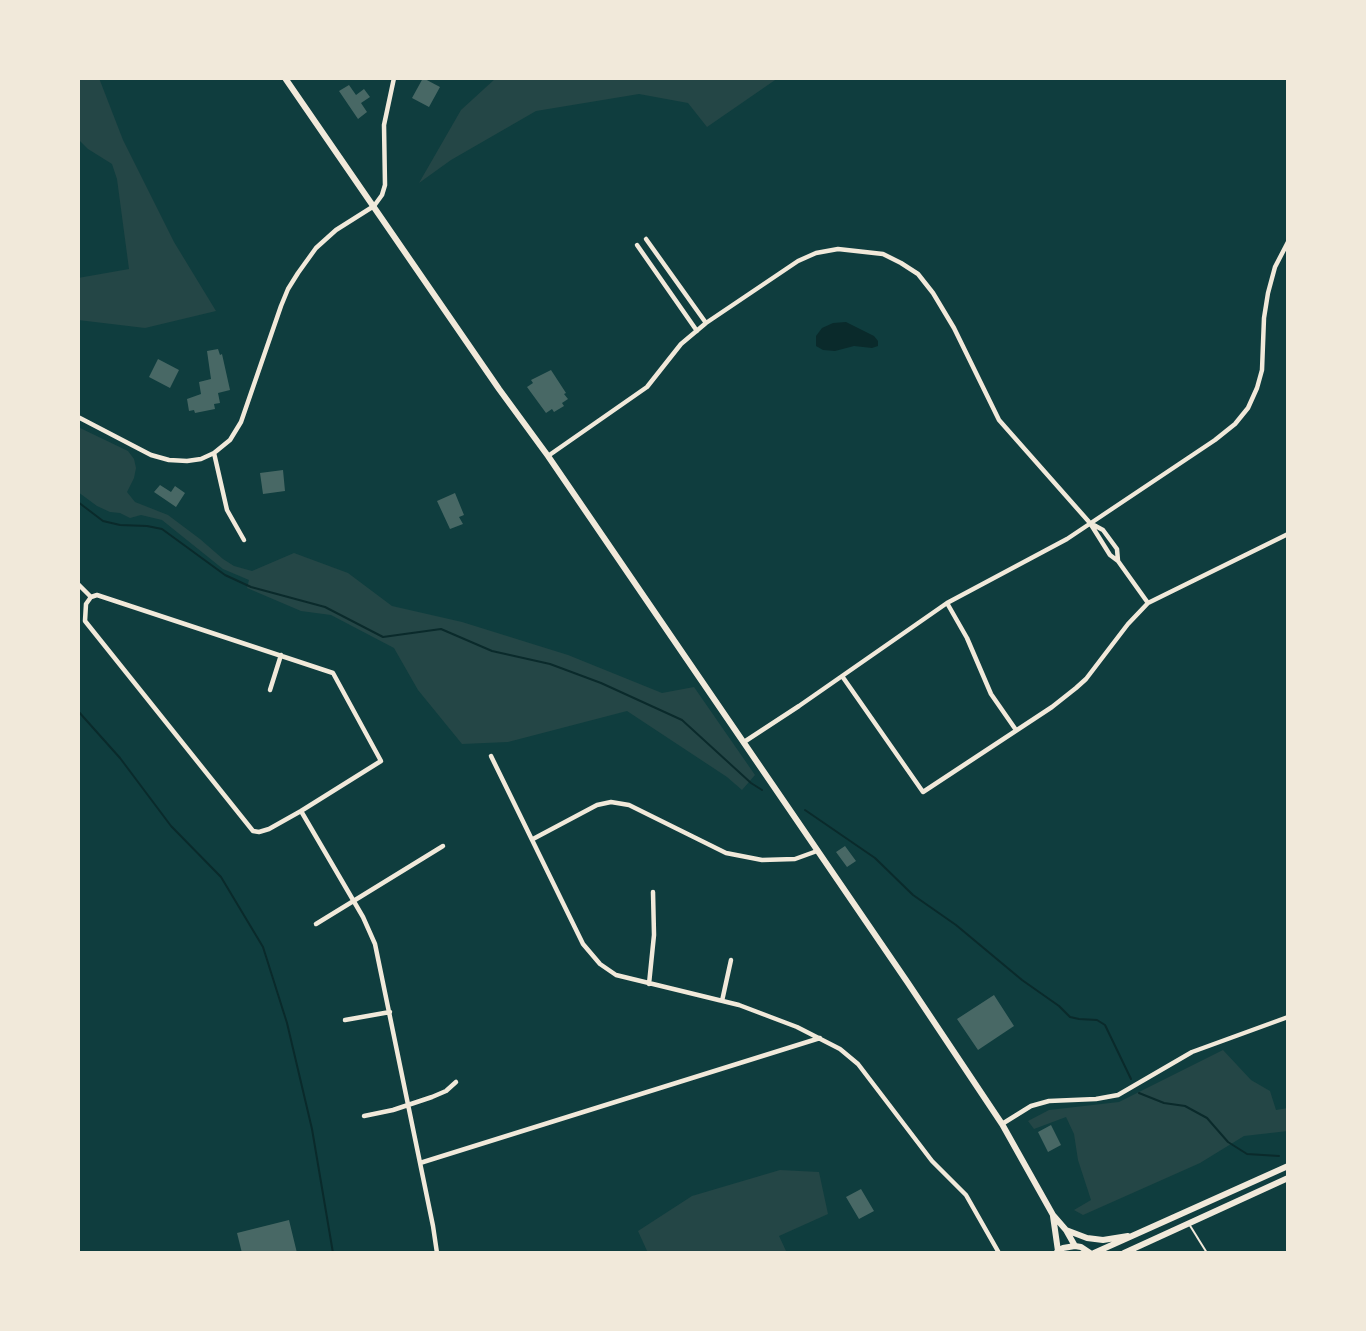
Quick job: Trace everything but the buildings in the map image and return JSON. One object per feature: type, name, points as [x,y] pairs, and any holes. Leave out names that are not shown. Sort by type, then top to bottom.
[{"type":"street","points":[[285,78],[744,742],[1002,1124],[1053,1215],[1066,1230],[1075,1246],[1092,1253],[1288,1166]]},
{"type":"street","points":[[78,417],[151,455],[169,460],[201,459],[214,453],[230,440],[241,422],[288,289],[308,258],[322,243],[336,230],[374,206],[382,195],[386,184],[384,125],[394,78]]},
{"type":"street","points":[[646,239],[706,323]]},
{"type":"street","points":[[744,742],[947,603],[1066,539],[1215,440],[1235,424],[1248,408],[1257,388],[1262,370],[1264,318],[1268,293],[1275,267],[1288,242]]},
{"type":"street","points":[[637,245],[697,332]]},
{"type":"street","points":[[548,456],[647,387],[681,344],[706,323],[798,261],[816,253],[838,249],[883,254],[918,274],[933,293],[954,328],[999,420],[1090,523],[1110,555],[1118,561],[1148,603]]},
{"type":"street","points":[[214,453],[227,510],[244,540]]},
{"type":"street","points":[[1090,523],[1103,530],[1117,549],[1118,561]]},
{"type":"street","points":[[842,676],[923,792],[1052,707],[1086,679],[1128,624],[1148,603],[1288,534]]},
{"type":"street","points":[[78,584],[91,597]]},
{"type":"street","points":[[106,596],[281,655],[333,673],[381,761],[301,811],[259,832],[247,826],[85,621],[86,604],[91,597],[106,596]]},
{"type":"street","points":[[947,603],[967,638],[991,694],[1016,730]]},
{"type":"street","points":[[270,690],[281,655]]},
{"type":"street","points":[[491,756],[583,944],[600,963],[616,975],[739,1005],[820,1038],[840,1049],[858,1064],[930,1159],[966,1195],[999,1253]]},
{"type":"street","points":[[533,839],[597,805],[610,802],[629,805],[726,853],[762,860],[795,859],[817,851]]},
{"type":"street","points":[[301,811],[353,900],[375,944],[434,1226],[437,1253]]},
{"type":"street","points":[[316,924],[443,846]]},
{"type":"street","points":[[649,984],[654,934],[653,892]]},
{"type":"street","points":[[722,1000],[731,960]]},
{"type":"street","points":[[345,1020],[390,1012]]},
{"type":"street","points":[[1002,1124],[1031,1106],[1049,1101],[1096,1099],[1118,1095],[1192,1052],[1288,1017]]},
{"type":"street","points":[[420,1163],[820,1038]]},
{"type":"street","points":[[364,1116],[409,1105],[446,1091],[456,1082]]},
{"type":"street","points":[[1124,1253],[1288,1178]]},
{"type":"street","points":[[1053,1215],[1057,1252],[1075,1246]]},
{"type":"street","points":[[1066,1230],[1087,1238],[1103,1240],[1134,1236]]},
{"type":"lane","points":[[1189,1224],[1207,1253]]},
{"type":"shaded area","points":[[78,78],[99,78],[123,140],[174,242],[216,311],[145,328],[78,320],[78,278],[129,269],[117,179],[112,164],[88,149],[78,139]]},
{"type":"shaded area","points":[[496,78],[778,78],[707,127],[688,103],[639,94],[536,111],[451,160],[419,183],[461,110]]},
{"type":"shaded area","points":[[846,322],[874,336],[878,341],[878,346],[872,348],[854,346],[835,351],[823,350],[816,346],[816,336],[822,328],[833,323]]},
{"type":"shaded area","points":[[78,427],[128,451],[134,459],[136,468],[127,492],[135,502],[168,515],[234,566],[252,571],[294,553],[348,573],[392,606],[462,622],[568,655],[662,693],[694,687],[755,775],[742,790],[727,777],[627,711],[508,742],[462,744],[418,690],[394,648],[331,615],[301,611],[247,588],[249,580],[223,569],[162,520],[141,515],[130,518],[120,513],[110,512],[97,506],[78,492]]},
{"type":"shaded area","points":[[1223,1050],[1251,1080],[1270,1091],[1276,1110],[1288,1108],[1288,1131],[1244,1136],[1200,1163],[1083,1215],[1074,1210],[1091,1200],[1078,1160],[1074,1134],[1066,1117],[1034,1129],[1028,1121],[1049,1110],[1119,1102]]},
{"type":"shaded area","points":[[780,1170],[819,1172],[828,1214],[779,1236],[787,1253],[648,1253],[638,1231],[692,1196]]},
{"type":"waterway","points":[[78,502],[103,521],[162,529],[225,575],[251,587],[325,607],[383,637],[441,629],[492,651],[550,664],[601,683],[682,720],[751,783],[762,790]]},
{"type":"waterway","points":[[78,711],[120,758],[171,826],[221,877],[263,947],[287,1023],[312,1129],[333,1253]]},
{"type":"waterway","points":[[805,810],[875,858],[913,895],[956,925],[1070,1017],[1097,1020],[1105,1025],[1131,1079]]},
{"type":"waterway","points":[[1139,1093],[1164,1103],[1185,1106],[1207,1118],[1228,1142],[1247,1154],[1279,1156]]}]
